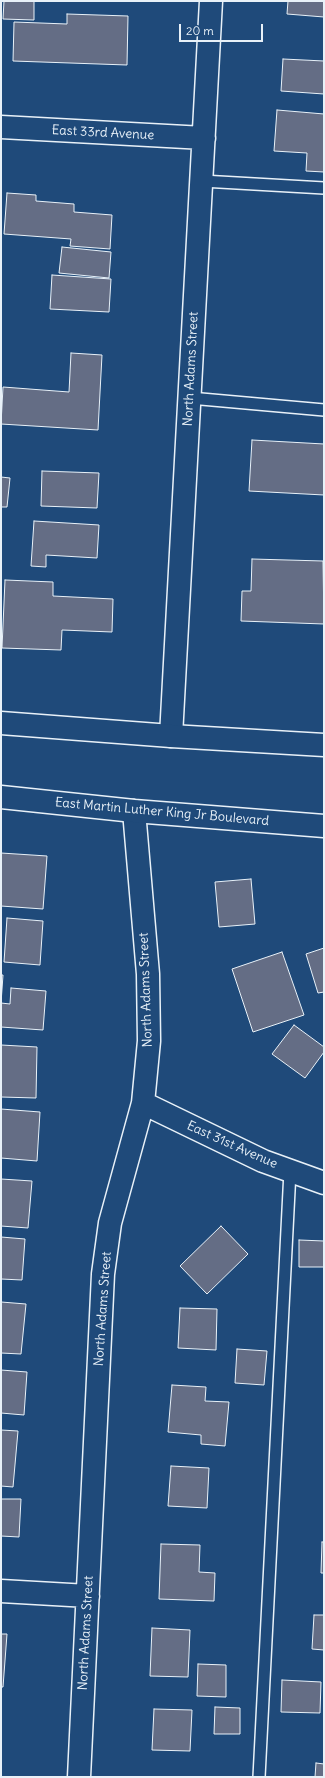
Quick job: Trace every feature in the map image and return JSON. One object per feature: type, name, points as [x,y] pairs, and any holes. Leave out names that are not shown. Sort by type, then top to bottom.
[{"type":"street","name":"North Adams Street","points":[[170,736],[202,181],[210,1]]},
{"type":"street","name":"East 33rd Avenue","points":[[1,127],[204,138]]},
{"type":"street","points":[[1,723],[170,736],[324,745]]},
{"type":"street","name":"East Martin Luther King Jr Boulevard","points":[[1,796],[134,811],[324,826]]},
{"type":"street","name":"North Adams Street","points":[[79,1777],[103,1274],[110,1223],[143,1103],[149,1041],[148,974],[134,811]]},
{"type":"street","name":"East 31st Avenue","points":[[143,1103],[205,1134],[290,1171],[324,1183]]},
{"type":"street","points":[[1,1591],[88,1596]]},
{"type":"lane","points":[[202,181],[324,188]]},
{"type":"lane","points":[[190,398],[324,410]]},
{"type":"lane","points":[[259,1777],[290,1171]]},
{"type":"building","points":[[4,1],[34,1],[34,20],[3,19]]},
{"type":"building","points":[[288,1],[324,1],[324,17],[287,14]]},
{"type":"building","points":[[67,14],[128,16],[127,65],[13,61],[14,22],[67,24]]},
{"type":"building","points":[[283,59],[324,61],[324,94],[281,91]]},
{"type":"building","points":[[277,110],[324,114],[324,172],[306,171],[307,153],[274,151]]},
{"type":"building","points":[[7,193],[36,195],[36,201],[74,204],[74,212],[112,215],[110,249],[70,246],[71,239],[4,234]]},
{"type":"building","points":[[62,247],[111,252],[109,278],[59,273]]},
{"type":"building","points":[[52,275],[111,279],[109,312],[50,309]]},
{"type":"building","points":[[71,353],[102,355],[98,430],[1,424],[3,387],[69,392]]},
{"type":"building","points":[[252,440],[324,444],[324,495],[249,491]]},
{"type":"building","points":[[42,471],[99,473],[97,508],[41,506]]},
{"type":"building","points":[[1,477],[10,478],[7,507],[1,507]]},
{"type":"building","points":[[34,521],[99,525],[97,558],[46,555],[46,567],[31,566]]},
{"type":"building","points":[[252,559],[323,561],[324,624],[241,621],[242,591],[251,591]]},
{"type":"building","points":[[5,580],[53,582],[53,596],[113,599],[112,632],[62,630],[61,650],[2,648]]},
{"type":"building","points":[[1,853],[47,856],[43,909],[1,906]]},
{"type":"building","points":[[251,879],[255,924],[219,927],[215,882]]},
{"type":"building","points":[[7,918],[43,921],[40,965],[4,962]]},
{"type":"building","points":[[324,948],[324,992],[318,993],[306,954]]},
{"type":"building","points":[[282,952],[304,1015],[253,1032],[232,969]]},
{"type":"building","points":[[1,975],[3,975],[1,1003]]},
{"type":"building","points":[[11,988],[46,991],[43,1030],[1,1027],[1,1003],[10,1004]]},
{"type":"building","points":[[294,1025],[324,1047],[324,1052],[305,1078],[272,1054]]},
{"type":"building","points":[[1,1045],[37,1047],[36,1098],[1,1097]]},
{"type":"building","points":[[1,1109],[40,1112],[37,1161],[1,1158]]},
{"type":"building","points":[[1,1179],[32,1181],[28,1228],[1,1226]]},
{"type":"building","points":[[221,1226],[248,1254],[207,1294],[180,1266]]},
{"type":"building","points":[[1,1237],[25,1239],[22,1280],[1,1279]]},
{"type":"building","points":[[299,1240],[324,1241],[324,1267],[299,1267]]},
{"type":"building","points":[[1,1302],[26,1304],[21,1354],[1,1353]]},
{"type":"building","points":[[180,1308],[217,1309],[216,1350],[178,1348]]},
{"type":"building","points":[[237,1349],[267,1351],[264,1385],[235,1383]]},
{"type":"building","points":[[1,1370],[27,1372],[24,1415],[1,1413]]},
{"type":"building","points":[[172,1385],[206,1387],[205,1401],[229,1402],[225,1446],[201,1444],[201,1435],[168,1432]]},
{"type":"building","points":[[1,1430],[18,1431],[13,1487],[1,1486]]},
{"type":"building","points":[[171,1466],[209,1468],[207,1508],[168,1506]]},
{"type":"building","points":[[1,1499],[21,1499],[19,1537],[1,1536]]},
{"type":"building","points":[[322,1542],[324,1542],[324,1573],[321,1573]]},
{"type":"building","points":[[161,1544],[200,1545],[199,1572],[215,1573],[214,1601],[159,1599]]},
{"type":"building","points":[[314,1615],[324,1615],[324,1650],[312,1649]]},
{"type":"building","points":[[152,1628],[190,1630],[188,1677],[150,1676]]},
{"type":"building","points":[[1,1634],[7,1634],[3,1687],[1,1687]]},
{"type":"building","points":[[198,1664],[226,1665],[226,1697],[197,1696]]},
{"type":"building","points":[[282,1680],[321,1682],[320,1713],[281,1712]]},
{"type":"building","points":[[215,1707],[240,1708],[240,1734],[214,1734]]},
{"type":"building","points":[[154,1709],[192,1710],[190,1751],[152,1750]]},
{"type":"building","points":[[316,1763],[324,1764],[324,1777],[315,1777]]}]
